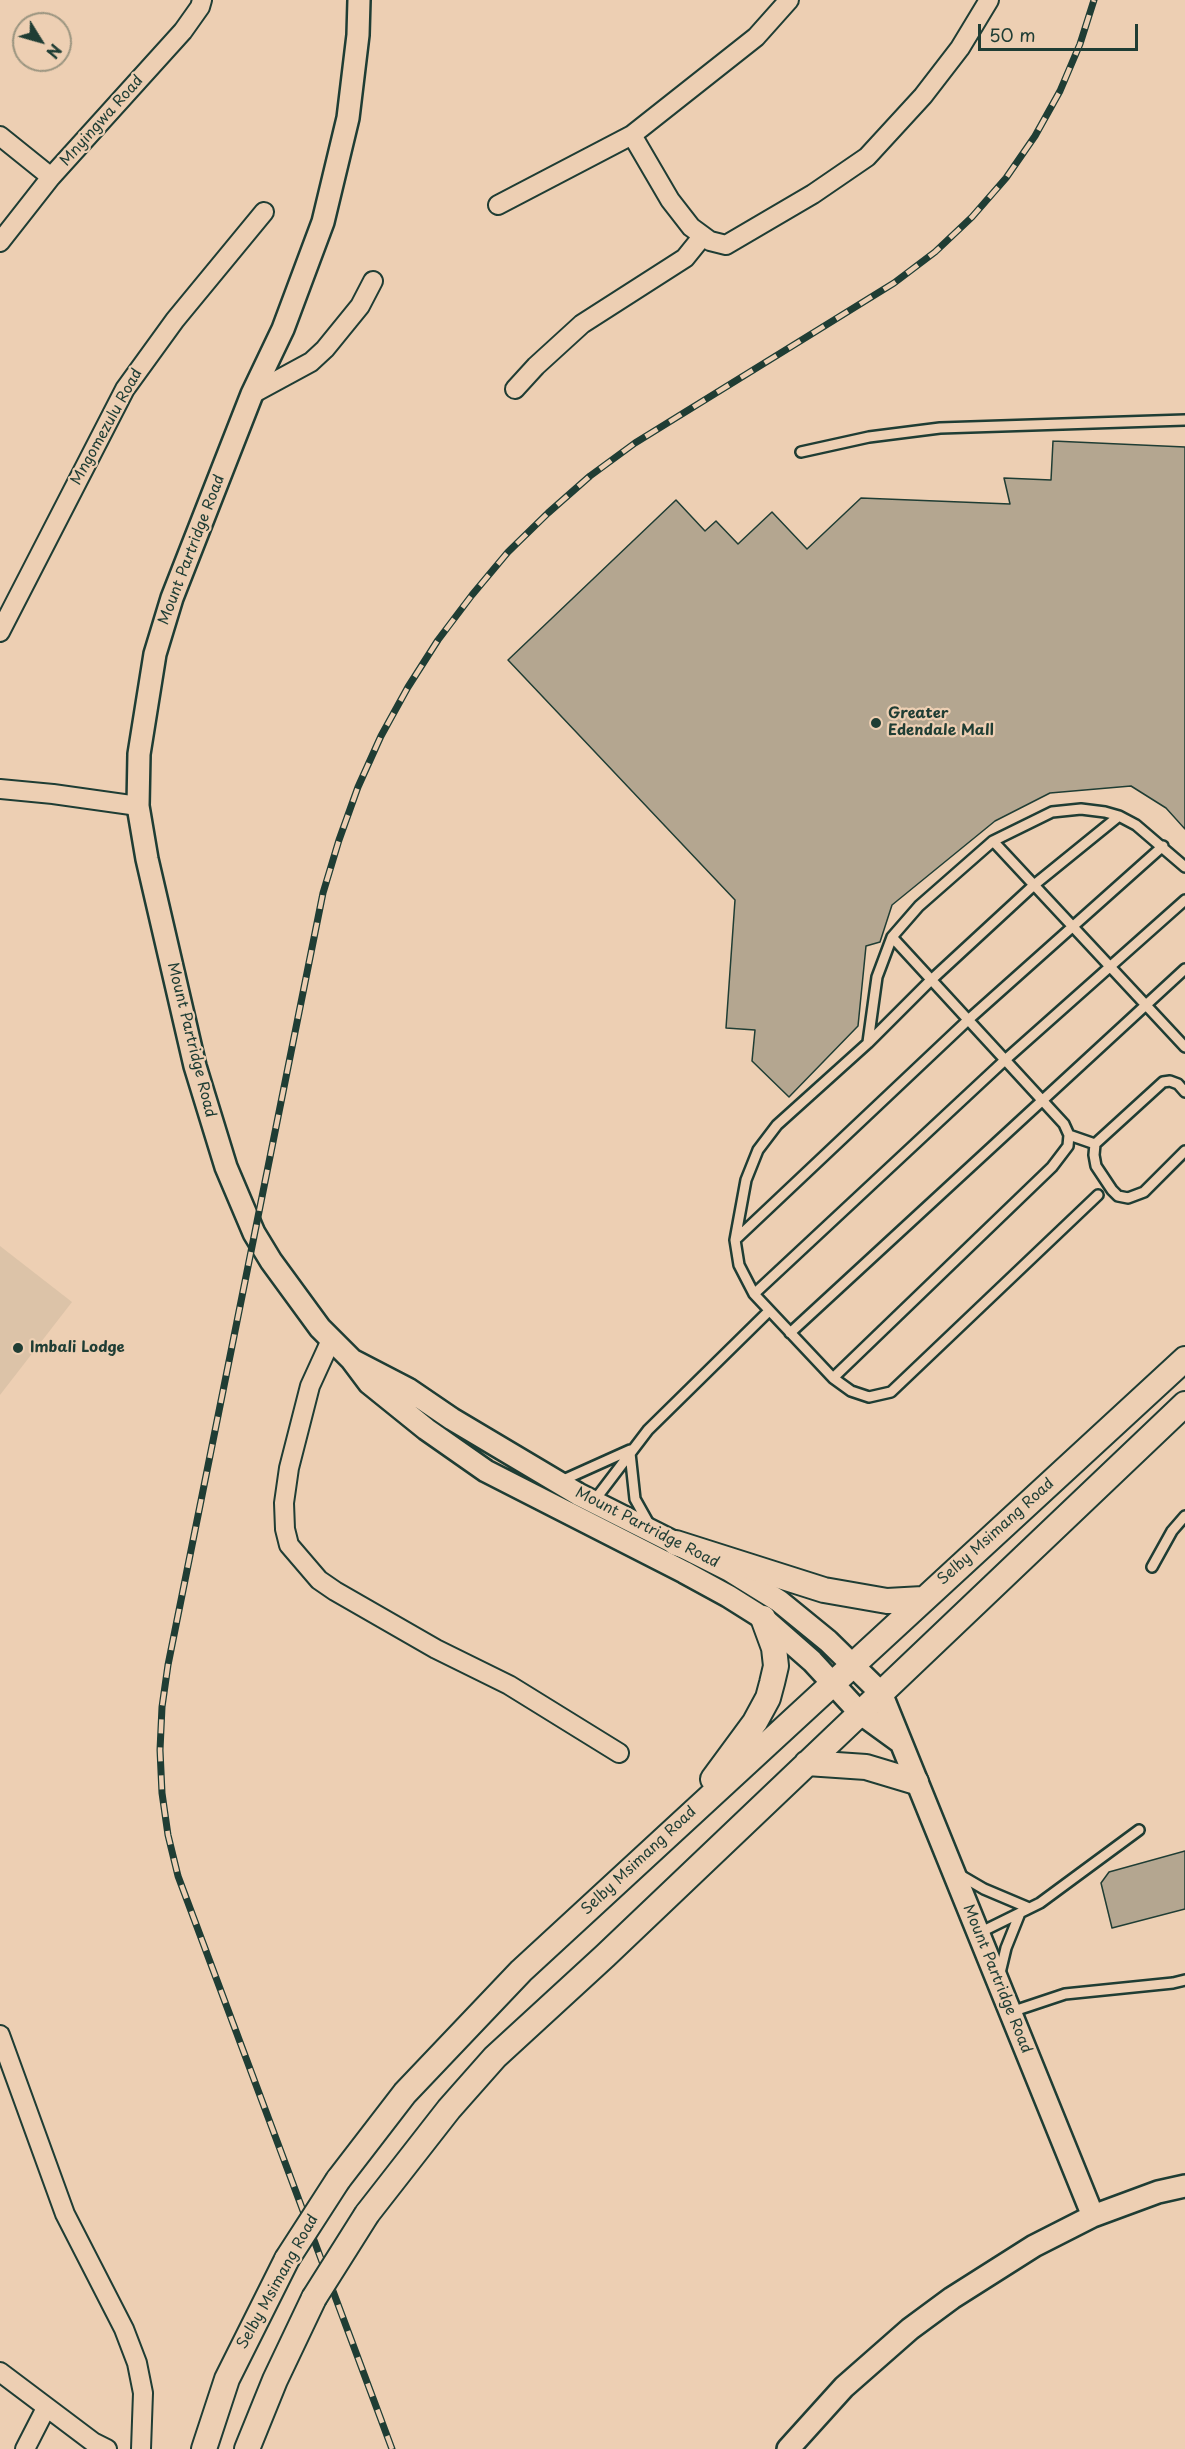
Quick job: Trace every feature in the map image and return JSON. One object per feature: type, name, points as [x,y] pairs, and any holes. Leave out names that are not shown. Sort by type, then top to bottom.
[{"type":"main road","name":"Selby Msimang Road","points":[[204,2449],[227,2379],[287,2259],[338,2180],[405,2093],[521,1971],[1185,1359]]},
{"type":"main road","points":[[247,2449],[275,2379],[314,2298],[367,2214],[449,2109],[495,2056],[605,1956],[1185,1404]]},
{"type":"main road","points":[[676,1543],[833,1592],[887,1601],[923,1599]]},
{"type":"main road","points":[[683,1820],[755,1722],[768,1698],[776,1666],[774,1648],[763,1618]]},
{"type":"main road","points":[[807,1763],[866,1767],[916,1782]]},
{"type":"street","name":"Mnyingwa Road","points":[[0,243],[51,177],[183,31],[200,7],[202,0]]},
{"type":"street","name":"Mount Partridge Road","points":[[359,0],[358,35],[348,118],[323,222],[283,329],[252,394],[172,598],[155,654],[139,754],[138,806],[147,859],[195,1066],[226,1167],[254,1233],[271,1261],[298,1300],[351,1359],[369,1383],[454,1450],[486,1471],[719,1591],[763,1618],[805,1654],[861,1713],[900,1742]]},
{"type":"street","points":[[498,205],[632,135],[756,36],[789,0]]},
{"type":"street","points":[[632,135],[670,200],[702,237],[716,244],[726,245],[813,194],[867,157],[923,96],[960,48],[989,0]]},
{"type":"street","points":[[0,136],[51,177]]},
{"type":"street","name":"Mngomezulu Road","points":[[0,632],[125,389],[175,320],[264,212]]},
{"type":"street","points":[[515,389],[536,366],[582,324],[685,258],[702,237]]},
{"type":"street","points":[[252,394],[311,362],[326,349],[360,306],[373,281]]},
{"type":"street","points":[[0,789],[138,806]]},
{"type":"street","points":[[332,1340],[310,1386],[290,1468],[284,1503],[289,1545],[318,1580],[335,1591],[436,1649],[509,1685],[619,1753]]},
{"type":"street","name":"Mount Partridge Road","points":[[351,1359],[408,1389],[452,1419],[593,1502],[729,1570],[779,1601],[854,1665],[882,1693],[916,1782],[1094,2216]]},
{"type":"street","points":[[0,2035],[65,2214],[124,2329],[137,2363],[143,2393],[141,2449]]},
{"type":"street","points":[[788,2449],[844,2387],[910,2329],[952,2298],[1034,2246],[1094,2216],[1158,2192],[1185,2186]]},
{"type":"street","points":[[0,2372],[93,2442],[107,2449]]},
{"type":"street","points":[[25,2449],[46,2408]]},
{"type":"lane","points":[[801,452],[868,437],[940,428],[1185,420]]},
{"type":"lane","points":[[868,1043],[877,977],[892,937],[919,906],[993,841],[1052,812],[1081,809],[1119,816],[1136,825],[1185,867]]},
{"type":"lane","points":[[1098,1196],[891,1392],[869,1397],[851,1391],[833,1378],[754,1294],[739,1265],[735,1239],[746,1180],[758,1150],[777,1125],[868,1043],[930,981],[1035,885],[1119,816]]},
{"type":"lane","points":[[993,841],[1184,1043]]},
{"type":"lane","points":[[735,1239],[968,1020],[1163,846]]},
{"type":"lane","points":[[754,1294],[1005,1060],[1185,900]]},
{"type":"lane","points":[[833,1378],[1052,1167],[1068,1146],[1069,1135],[1064,1124],[1044,1100],[930,981],[892,937]]},
{"type":"lane","points":[[790,1333],[1185,969]]},
{"type":"lane","points":[[1095,1144],[1163,1082],[1170,1081],[1178,1084],[1185,1092]]},
{"type":"lane","points":[[1069,1135],[1095,1144]]},
{"type":"lane","points":[[1095,1144],[1096,1167],[1118,1196],[1128,1198],[1144,1192],[1185,1151]]},
{"type":"lane","points":[[583,1522],[593,1502],[632,1450],[681,1396],[769,1311]]},
{"type":"lane","points":[[558,1482],[632,1450]]},
{"type":"lane","points":[[632,1450],[634,1499],[655,1532]]},
{"type":"lane","points":[[1152,1567],[1172,1531],[1185,1516]]},
{"type":"lane","points":[[979,1933],[1024,1911],[1061,1889],[1139,1830]]},
{"type":"lane","points":[[953,1870],[1024,1911]]},
{"type":"lane","points":[[999,1981],[1006,1948],[1024,1911]]},
{"type":"lane","points":[[1011,2012],[1065,1994],[1185,1980]]},
{"type":"shaded area","name":"Imbali Lodge","points":[[0,1246],[72,1302],[0,1395]]},
{"type":"building","name":"Greater Edendale Mall","points":[[1053,441],[1185,447],[1185,829],[1166,808],[1131,786],[1050,793],[995,821],[892,905],[880,942],[866,946],[858,1026],[789,1097],[752,1061],[755,1030],[726,1028],[735,900],[508,660],[676,500],[705,531],[716,521],[738,544],[772,512],[807,549],[861,498],[1010,504],[1004,478],[1051,480]]},
{"type":"building","points":[[1185,1851],[1185,1909],[1112,1928],[1101,1883],[1109,1872]]},
{"type":"railway","points":[[392,2449],[178,1876],[168,1835],[162,1793],[160,1750],[162,1707],[168,1665],[323,893],[358,787],[381,736],[408,687],[438,640],[508,552],[590,476],[635,443],[894,283],[935,252],[972,217],[1006,178],[1035,136],[1060,91],[1080,44],[1094,0]]},
{"type":"place","name":"Greater Edendale Mall","points":[[876,723]]},
{"type":"place","name":"Imbali Lodge","points":[[18,1348]]}]
